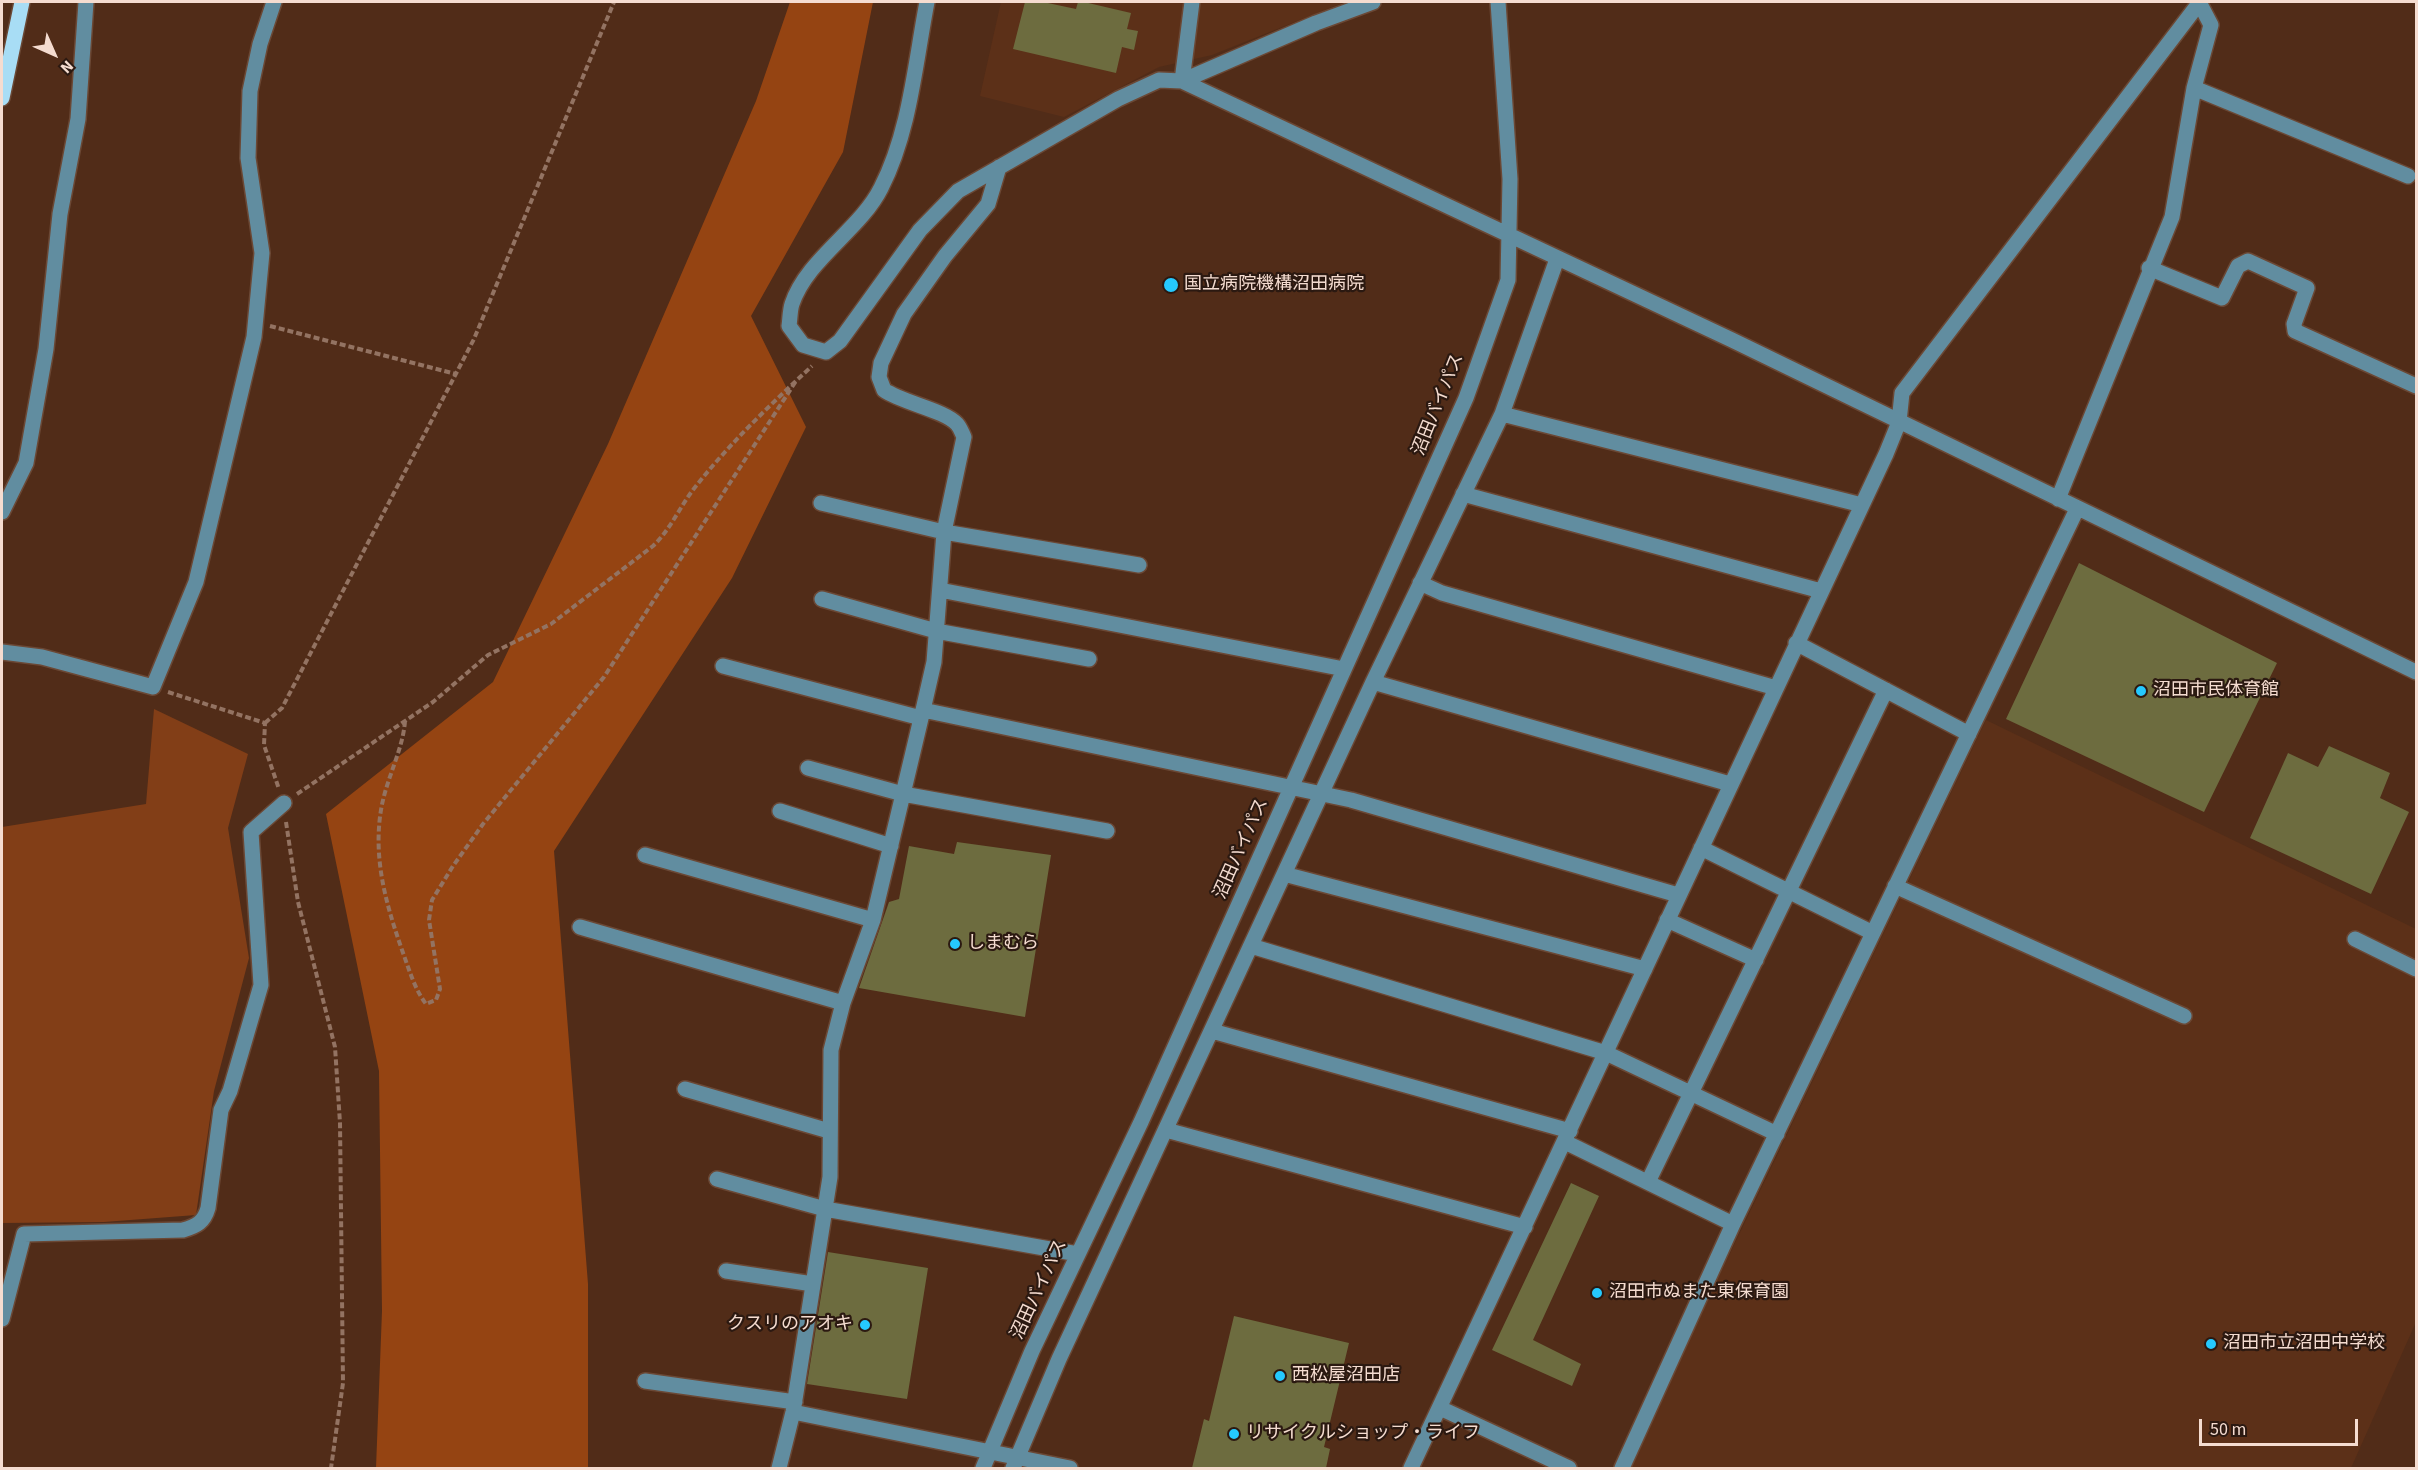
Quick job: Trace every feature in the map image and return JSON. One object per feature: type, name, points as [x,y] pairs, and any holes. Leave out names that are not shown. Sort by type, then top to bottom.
[{"type":"main road","points":[[2,98],[22,2]]},
{"type":"street","points":[[2,512],[26,463],[46,349],[60,214],[78,119],[86,2]]},
{"type":"street","points":[[2,652],[42,657],[153,687],[196,582],[256,323],[262,253],[248,158],[250,91],[260,44],[274,2]]},
{"type":"street","points":[[927,2],[899,148],[880,190],[865,214],[824,256],[801,286],[792,304],[789,326],[804,345],[826,352],[840,341],[920,230],[958,191],[1118,99],[1159,80],[1182,81],[1471,216],[1507,236],[1899,422],[2416,672]]},
{"type":"street","points":[[1182,81],[1192,2]]},
{"type":"street","points":[[1182,81],[1316,23],[1373,2]]},
{"type":"street","name":"沼田バイパス","points":[[983,1468],[1032,1351],[1141,1122],[1466,398],[1508,280],[1507,236],[1510,179],[1498,2]]},
{"type":"street","points":[[1411,1468],[1862,505],[1899,422],[1902,393],[2200,2],[2211,25],[2194,88],[2172,217],[2149,268],[2058,500]]},
{"type":"street","points":[[2194,88],[2408,176]]},
{"type":"street","points":[[778,1468],[794,1407],[830,1178],[831,1050],[843,1003],[873,920],[922,714],[933,662],[944,532],[964,437],[958,424],[944,414],[908,403],[884,390],[879,377],[881,363],[904,314],[945,255],[988,204],[999,167]]},
{"type":"street","points":[[1015,1463],[1059,1359],[1284,873],[1502,414],[1557,258]]},
{"type":"street","points":[[2149,268],[2222,298],[2238,266],[2248,261],[2307,288],[2294,324],[2295,331],[2416,386]]},
{"type":"street","points":[[1502,414],[1862,505]]},
{"type":"street","points":[[1463,494],[1821,591]]},
{"type":"street","points":[[821,503],[944,532],[1139,565]]},
{"type":"street","points":[[1622,1468],[1733,1224],[2077,509]]},
{"type":"street","points":[[1420,583],[1442,593],[1776,688]]},
{"type":"street","points":[[940,590],[1344,669]]},
{"type":"street","points":[[822,599],[936,631],[1089,659]]},
{"type":"street","points":[[1796,643],[1969,734]]},
{"type":"street","points":[[723,666],[922,714],[1351,800],[1678,895]]},
{"type":"street","points":[[1373,682],[1730,784]]},
{"type":"street","points":[[1648,1182],[1886,690]]},
{"type":"street","points":[[808,768],[903,794],[1107,831]]},
{"type":"street","points":[[2,1319],[24,1234],[183,1230],[205,1219],[221,1110],[230,1091],[261,985],[251,832],[284,803]]},
{"type":"street","points":[[780,811],[891,846]]},
{"type":"street","points":[[1701,848],[1873,933]]},
{"type":"street","points":[[645,855],[873,920]]},
{"type":"street","points":[[1284,873],[1645,969]]},
{"type":"street","points":[[1895,886],[2184,1016]]},
{"type":"street","points":[[1667,920],[1756,960]]},
{"type":"street","points":[[580,927],[843,1003]]},
{"type":"street","points":[[2355,939],[2416,969]]},
{"type":"street","points":[[1251,946],[1606,1053],[1777,1134]]},
{"type":"street","points":[[1212,1031],[1567,1137],[1648,1182],[1733,1224]]},
{"type":"street","points":[[685,1089],[829,1131]]},
{"type":"street","points":[[1166,1130],[1525,1227]]},
{"type":"street","points":[[717,1179],[825,1209],[1078,1254]]},
{"type":"street","points":[[726,1271],[813,1284]]},
{"type":"street","points":[[645,1381],[794,1407],[990,1451],[1015,1463],[1070,1468]]},
{"type":"street","points":[[1440,1408],[1569,1468]]},
{"type":"path","points":[[331,1468],[343,1383],[339,1101],[335,1047],[298,902],[284,803],[264,745],[265,723],[282,708],[474,339],[614,2]]},
{"type":"path","points":[[256,323],[456,374]]},
{"type":"path","points":[[284,803],[433,702],[488,655],[551,624],[653,546],[663,537],[695,488],[738,438],[826,352]]},
{"type":"path","points":[[405,721],[404,737],[393,762],[381,810],[378,867],[388,908],[416,991],[426,1004],[436,1000],[440,989],[429,920],[432,900],[483,824],[604,677],[796,381]]},
{"type":"path","points":[[153,687],[265,723]]},
{"type":"shaded area","points":[[790,2],[873,2],[843,152],[751,316],[806,427],[732,578],[554,851],[588,1284],[588,1468],[376,1468],[382,1311],[379,1071],[326,814],[493,682],[608,444],[756,101]]},
{"type":"shaded area","points":[[1001,2],[1345,2],[1212,55],[1159,67],[1064,117],[980,96]]},
{"type":"shaded area","points":[[154,709],[248,754],[228,828],[249,958],[214,1091],[196,1215],[104,1222],[2,1223],[2,827],[146,804]]},
{"type":"shaded area","points":[[1986,720],[2416,929],[2416,1322],[2351,1468],[1631,1468],[1696,1324]]},
{"type":"building","points":[[1025,2],[1043,2],[1076,9],[1078,2],[1084,2],[1131,13],[1127,29],[1138,31],[1134,50],[1122,47],[1116,73],[1013,49]]},
{"type":"building","name":"沼田市民体育館","points":[[2079,563],[2277,663],[2204,812],[2006,719]]},
{"type":"building","points":[[2329,746],[2390,773],[2380,798],[2409,812],[2371,894],[2250,838],[2288,753],[2318,767]]},
{"type":"building","name":"しまむら","points":[[957,842],[1051,855],[1025,1017],[859,988],[889,902],[899,899],[909,846],[954,854]]},
{"type":"building","points":[[1571,1183],[1599,1196],[1533,1340],[1581,1364],[1572,1386],[1492,1350]]},
{"type":"building","name":"クスリのアオキ","points":[[828,1252],[928,1268],[907,1399],[807,1384]]},
{"type":"building","name":"西松屋沼田店","points":[[1234,1316],[1349,1343],[1324,1447],[1330,1449],[1326,1468],[1192,1468],[1204,1419],[1209,1421]]},
{"type":"place","name":"国立病院機構沼田病院","points":[[1171,285]]},
{"type":"place","name":"沼田市民体育館","points":[[2141,691]]},
{"type":"place","name":"しまむら","points":[[955,944]]},
{"type":"place","name":"沼田市ぬまた東保育園","points":[[1597,1293]]},
{"type":"place","name":"クスリのアオキ","points":[[865,1325]]},
{"type":"place","name":"沼田市立沼田中学校","points":[[2211,1344]]},
{"type":"place","name":"西松屋沼田店","points":[[1280,1376]]},
{"type":"place","name":"リサイクルショップ・ライフ","points":[[1234,1434]]}]
